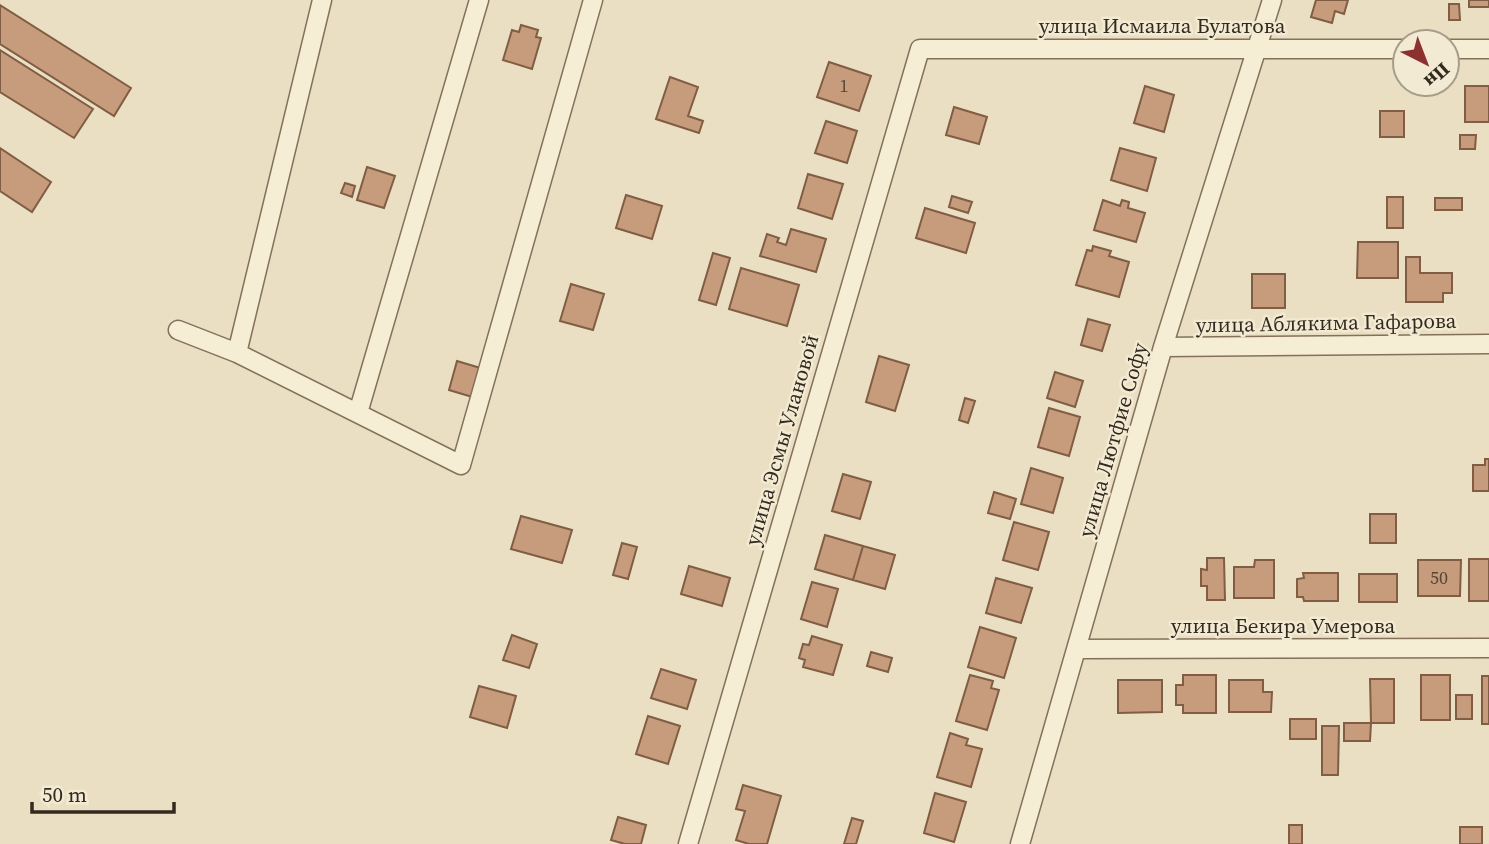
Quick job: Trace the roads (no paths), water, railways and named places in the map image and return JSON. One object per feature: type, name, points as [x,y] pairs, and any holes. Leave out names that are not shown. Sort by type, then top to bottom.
[{"type":"street","points":[[237,353],[322,0]]},
{"type":"street","points":[[358,413],[479,0]]},
{"type":"street","points":[[178,330],[237,353],[461,465],[593,0]]},
{"type":"street","name":"улица Лютфие Софу","points":[[1020,844],[1163,347],[1272,0]]},
{"type":"street","name":"улица Исмаила Булатова","points":[[920,50],[1391,49]]},
{"type":"street","points":[[1461,49],[1489,49]]},
{"type":"street","name":"улица Эсмы Улановой","points":[[688,844],[920,50]]},
{"type":"street","name":"улица Аблякима Гафарова","points":[[1163,347],[1489,344]]},
{"type":"street","name":"улица Бекира Умерова","points":[[1077,649],[1489,648]]}]
